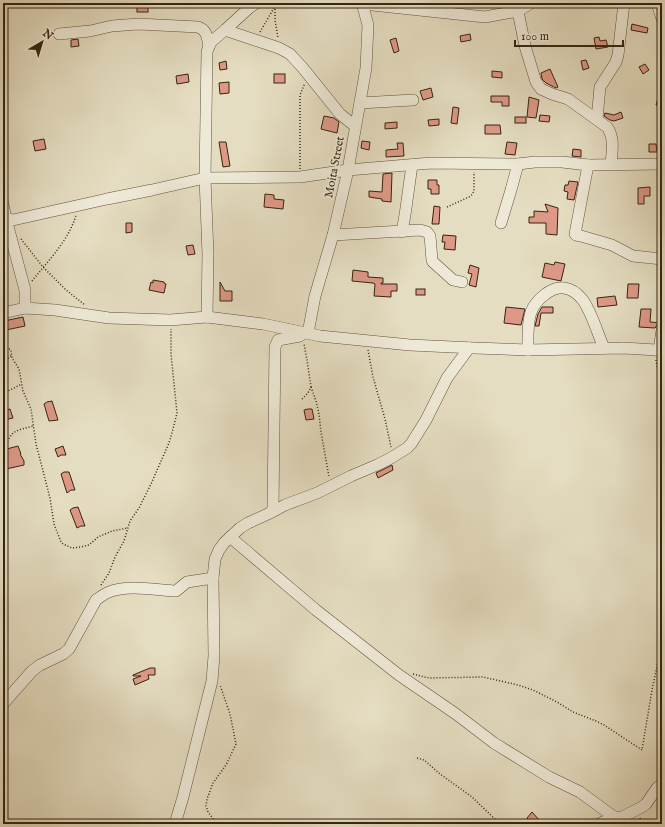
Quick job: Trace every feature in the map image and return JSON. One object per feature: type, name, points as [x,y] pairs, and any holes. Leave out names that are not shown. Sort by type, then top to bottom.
[{"type":"street","points":[[207,317],[208,254],[205,178],[207,52],[209,46],[218,36],[256,3]]},
{"type":"street","points":[[362,3],[485,17],[518,11],[531,3]]},
{"type":"street","name":"Moita Street","points":[[305,333],[333,235],[348,170],[360,103],[366,68],[368,32],[368,25],[362,3]]},
{"type":"street","points":[[597,119],[600,88],[616,62],[618,55],[624,3]]},
{"type":"street","points":[[658,3],[662,18]]},
{"type":"street","points":[[518,11],[525,46],[538,86],[552,94],[568,99],[607,127],[612,138],[611,164]]},
{"type":"street","points":[[59,34],[90,31],[112,26],[138,24],[198,27],[203,28],[206,32],[209,46]]},
{"type":"street","points":[[225,30],[279,48],[290,54],[340,114],[356,126]]},
{"type":"street","points":[[360,103],[413,100]]},
{"type":"street","points":[[6,219],[13,220],[205,178],[300,177],[348,170],[431,163],[518,164],[562,162],[588,164],[662,164]]},
{"type":"street","points":[[500,223],[518,164]]},
{"type":"street","points":[[588,164],[575,234],[612,245],[633,256],[662,259]]},
{"type":"street","points":[[402,232],[412,165]]},
{"type":"street","points":[[3,204],[24,290],[26,308]]},
{"type":"street","points":[[333,235],[424,231],[429,234],[433,262],[453,280],[462,282]]},
{"type":"street","points":[[528,350],[529,321],[533,308],[543,297],[553,290],[564,288],[572,291],[583,300],[604,348]]},
{"type":"street","points":[[3,313],[26,308],[55,310],[109,318],[170,320],[207,317],[263,324],[320,336],[410,345],[528,350],[604,348],[659,351],[662,330]]},
{"type":"street","points":[[272,512],[275,346],[278,340],[300,336],[305,333]]},
{"type":"street","points":[[175,824],[212,681],[214,656],[213,578],[219,550],[230,537],[248,523],[285,505],[317,494],[351,476],[377,465],[407,448],[426,420],[447,378],[469,348]]},
{"type":"street","points":[[230,537],[316,610],[399,675],[456,714],[494,743],[549,777],[580,792],[614,817]]},
{"type":"street","points":[[3,704],[32,671],[40,665],[63,654],[69,649],[96,600],[102,596],[122,589],[135,588],[176,591],[187,582],[213,578]]},
{"type":"street","points":[[599,824],[614,817],[622,817],[642,807],[662,784]]},
{"type":"path","points":[[255,41],[275,3]]},
{"type":"path","points":[[274,7],[279,48]]},
{"type":"path","points":[[300,177],[300,95],[305,83],[306,72]]},
{"type":"path","points":[[447,207],[471,196],[473,193],[474,164]]},
{"type":"path","points":[[24,290],[65,238],[75,219],[79,205]]},
{"type":"path","points":[[20,238],[43,267],[66,290],[89,308]]},
{"type":"path","points":[[100,586],[109,573],[115,557],[124,541],[130,521],[140,508],[169,443],[176,413],[170,320]]},
{"type":"path","points":[[305,333],[311,387],[319,414],[331,486]]},
{"type":"path","points":[[366,340],[373,377],[385,419],[393,456]]},
{"type":"path","points":[[3,350],[11,350],[13,360],[19,369],[23,391],[31,409],[41,466],[50,498],[54,524],[61,542],[72,548],[81,547],[90,545],[98,538],[112,531],[128,528]]},
{"type":"path","points":[[659,351],[658,372],[662,385]]},
{"type":"path","points":[[3,361],[12,355]]},
{"type":"path","points":[[3,393],[22,384]]},
{"type":"path","points":[[302,399],[311,387]]},
{"type":"path","points":[[5,447],[9,437],[12,434],[33,426]]},
{"type":"path","points":[[399,675],[407,672],[429,678],[483,677],[518,685],[542,694],[573,712],[596,721],[642,750],[662,643]]},
{"type":"path","points":[[217,824],[208,812],[206,806],[207,798],[213,783],[226,765],[236,744],[230,714],[220,682]]},
{"type":"path","points":[[417,758],[424,760],[440,774],[472,797],[500,824]]},
{"type":"building","points":[[137,6],[148,6],[148,12],[137,12]]},
{"type":"building","points":[[632,24],[648,28],[647,33],[631,30]]},
{"type":"building","points":[[470,34],[471,40],[461,42],[460,36]]},
{"type":"building","points":[[599,37],[600,41],[606,40],[608,47],[596,49],[594,38]]},
{"type":"building","points":[[396,38],[399,51],[394,53],[390,40]]},
{"type":"building","points":[[78,39],[79,46],[71,47],[71,40]]},
{"type":"building","points":[[586,60],[589,68],[583,70],[581,61]]},
{"type":"building","points":[[226,61],[227,69],[220,70],[219,63]]},
{"type":"building","points":[[645,64],[649,70],[643,74],[639,67]]},
{"type":"building","points":[[550,69],[558,87],[556,88],[546,83],[542,79],[541,73]]},
{"type":"building","points":[[492,71],[502,72],[502,78],[492,77]]},
{"type":"building","points":[[188,74],[189,82],[177,84],[176,76]]},
{"type":"building","points":[[274,74],[285,74],[285,83],[274,83]]},
{"type":"building","points":[[229,82],[229,93],[220,94],[219,83]]},
{"type":"building","points":[[431,88],[433,97],[423,100],[420,91]]},
{"type":"building","points":[[661,88],[662,89],[662,107],[656,105]]},
{"type":"building","points":[[491,96],[509,96],[509,106],[502,106],[502,102],[491,102]]},
{"type":"building","points":[[529,97],[539,100],[536,118],[527,117]]},
{"type":"building","points":[[453,107],[459,108],[457,124],[451,123]]},
{"type":"building","points":[[621,112],[623,118],[614,121],[604,116],[605,113],[614,115]]},
{"type":"building","points":[[540,115],[550,116],[549,122],[539,121]]},
{"type":"building","points":[[324,116],[334,118],[339,122],[337,133],[321,129]]},
{"type":"building","points":[[515,117],[526,117],[526,123],[515,123]]},
{"type":"building","points":[[439,119],[439,125],[429,126],[428,120]]},
{"type":"building","points":[[397,122],[397,128],[385,129],[385,123]]},
{"type":"building","points":[[485,125],[500,125],[501,134],[485,134]]},
{"type":"building","points":[[44,139],[46,149],[35,151],[33,141]]},
{"type":"building","points":[[362,141],[370,142],[369,150],[361,148]]},
{"type":"building","points":[[219,142],[226,142],[230,166],[223,167]]},
{"type":"building","points":[[507,142],[517,143],[515,155],[505,154]]},
{"type":"building","points":[[397,143],[403,143],[404,156],[386,157],[386,150],[398,149]]},
{"type":"building","points":[[649,144],[656,144],[657,152],[649,152]]},
{"type":"building","points":[[573,149],[581,150],[581,157],[572,156]]},
{"type":"building","points":[[392,173],[391,202],[369,197],[369,191],[382,192],[383,174]]},
{"type":"building","points":[[428,180],[437,180],[437,185],[439,185],[439,194],[431,194],[431,189],[428,189]]},
{"type":"building","points":[[569,181],[578,182],[574,200],[567,199],[568,192],[564,191],[565,185],[568,185]]},
{"type":"building","points":[[650,187],[650,196],[644,196],[644,204],[638,204],[638,188]]},
{"type":"building","points":[[265,194],[274,195],[274,199],[284,200],[283,209],[264,207]]},
{"type":"building","points":[[545,204],[558,208],[557,235],[546,234],[546,223],[529,223],[529,217],[534,217],[534,211],[548,212]]},
{"type":"building","points":[[434,206],[440,207],[439,224],[432,224]]},
{"type":"building","points":[[126,223],[132,223],[132,232],[126,233]]},
{"type":"building","points":[[443,235],[456,236],[455,250],[444,249],[445,242],[442,242]]},
{"type":"building","points":[[193,245],[195,254],[188,255],[186,246]]},
{"type":"building","points":[[555,262],[565,264],[561,281],[542,277],[545,263],[554,265]]},
{"type":"building","points":[[470,265],[479,268],[476,287],[469,285],[472,274],[468,273]]},
{"type":"building","points":[[353,270],[368,272],[368,277],[383,278],[383,283],[381,284],[397,284],[397,291],[391,291],[391,297],[374,296],[375,284],[352,281]]},
{"type":"building","points":[[153,280],[164,282],[166,284],[164,293],[149,290]]},
{"type":"building","points":[[220,282],[225,291],[232,291],[232,301],[220,301]]},
{"type":"building","points":[[628,284],[639,284],[638,298],[627,298]]},
{"type":"building","points":[[416,289],[425,289],[425,295],[416,295]]},
{"type":"building","points":[[615,296],[617,305],[598,307],[597,298]]},
{"type":"building","points":[[506,307],[525,309],[521,325],[504,323]]},
{"type":"building","points":[[542,307],[553,307],[553,313],[541,313],[539,326],[535,326],[538,314]]},
{"type":"building","points":[[641,309],[651,309],[650,322],[661,323],[655,328],[639,327]]},
{"type":"building","points":[[23,317],[25,326],[6,330],[4,321]]},
{"type":"building","points":[[52,401],[58,420],[49,421],[44,404]]},
{"type":"building","points":[[10,409],[13,418],[4,420],[3,411]]},
{"type":"building","points":[[312,409],[314,419],[306,420],[304,410]]},
{"type":"building","points":[[18,446],[24,461],[24,465],[6,469],[4,458],[3,459],[3,450]]},
{"type":"building","points":[[63,446],[66,455],[61,455],[58,457],[55,449]]},
{"type":"building","points":[[392,465],[393,470],[378,478],[376,473]]},
{"type":"building","points":[[64,472],[69,472],[75,490],[71,490],[67,493],[61,474]]},
{"type":"building","points":[[78,507],[85,526],[77,528],[70,510]]},
{"type":"building","points":[[150,668],[155,668],[155,675],[148,675],[149,679],[135,685],[133,679],[141,676],[133,675]]},
{"type":"building","points":[[532,812],[540,821],[537,824],[533,824],[527,818]]}]
